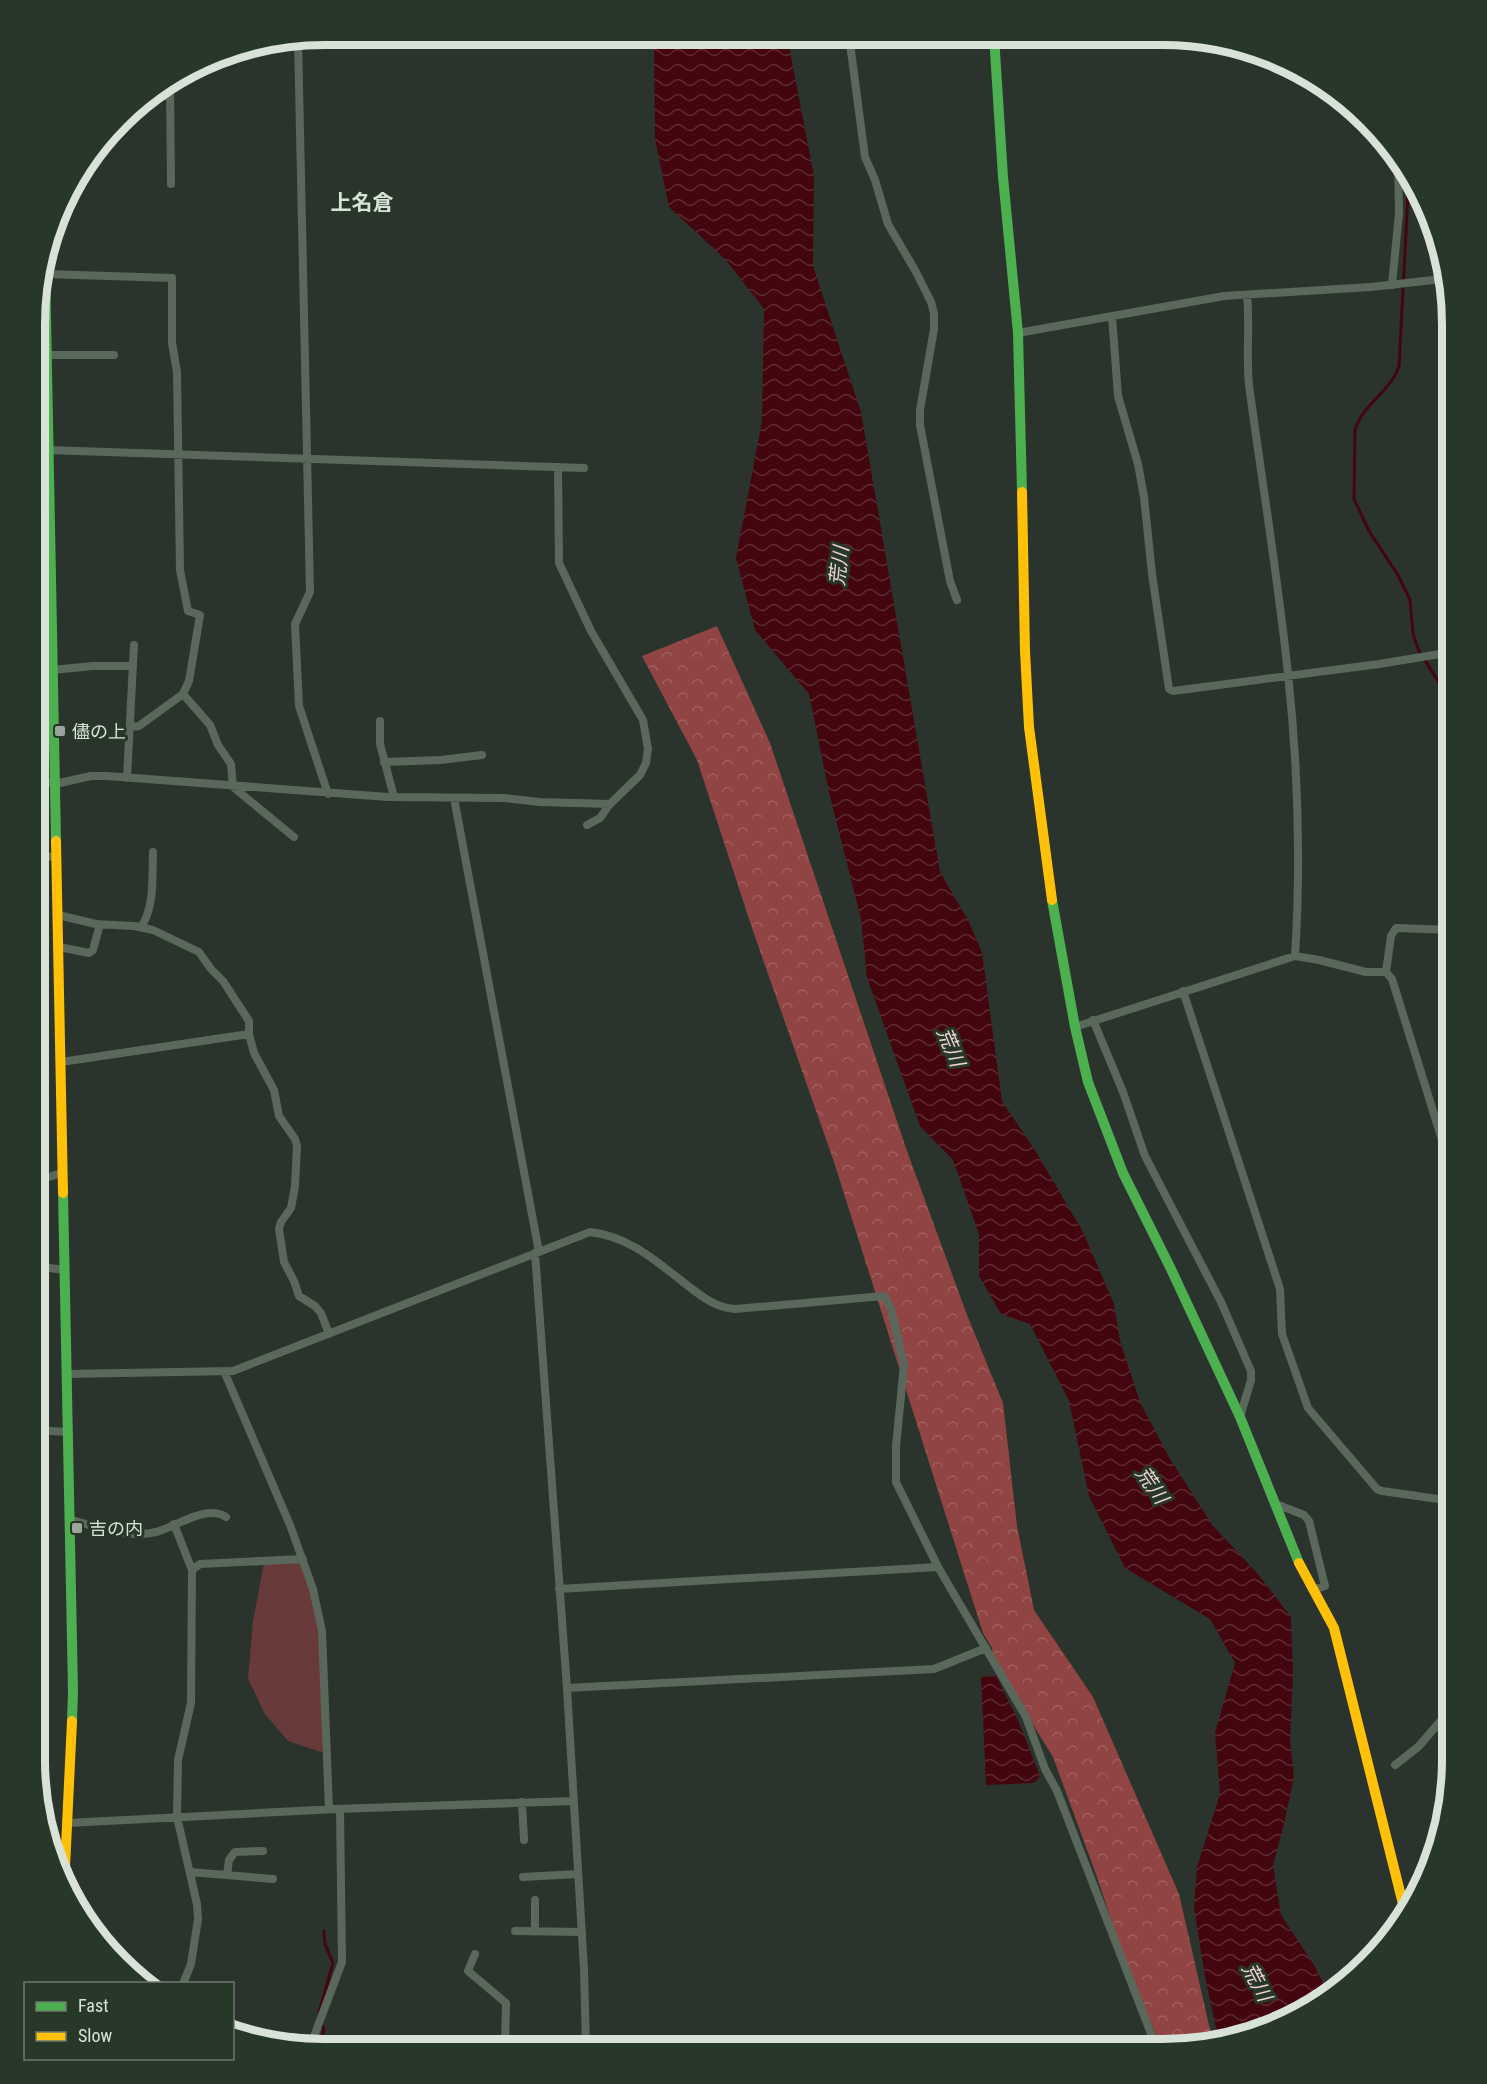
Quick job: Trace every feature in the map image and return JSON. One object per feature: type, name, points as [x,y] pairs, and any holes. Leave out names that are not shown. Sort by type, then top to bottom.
[{"type":"street","points":[[850,45],[865,157],[875,180],[888,224],[921,282],[934,313],[934,328],[920,410],[920,425],[950,581],[957,600]]},
{"type":"street","points":[[995,45],[1008,248],[1018,333],[1024,651],[1029,727],[1050,891],[1075,1026],[1088,1083],[1115,1155],[1240,1417],[1299,1564],[1330,1619],[1337,1638],[1403,1903]]},
{"type":"street","points":[[298,46],[310,592],[295,624],[297,685],[299,706],[328,794]]},
{"type":"street","points":[[170,91],[171,184]]},
{"type":"street","points":[[164,96],[170,96]]},
{"type":"street","points":[[1392,285],[1399,213],[1398,174]]},
{"type":"street","points":[[50,269],[172,278],[172,343],[177,372],[180,570],[188,611],[200,615],[189,681],[183,694],[139,726],[130,727]]},
{"type":"street","points":[[1018,333],[1224,296],[1392,285],[1439,279]]},
{"type":"street","points":[[1247,295],[1249,385],[1288,676],[1298,817],[1298,880],[1294,956]]},
{"type":"street","points":[[1112,316],[1119,396],[1138,464],[1144,497],[1169,689],[1173,691],[1442,653]]},
{"type":"street","points":[[45,345],[45,402]]},
{"type":"street","points":[[46,355],[114,355]]},
{"type":"street","points":[[45,448],[178,455],[584,468]]},
{"type":"street","points":[[558,467],[559,563],[591,630],[643,720],[646,735],[647,756],[640,775],[610,804],[600,818],[587,825]]},
{"type":"street","points":[[45,476],[57,857],[73,1691],[65,1865]]},
{"type":"street","points":[[127,778],[134,645]]},
{"type":"street","points":[[52,670],[93,666],[133,666]]},
{"type":"street","points":[[183,694],[210,725],[218,745],[231,764],[233,787],[294,837]]},
{"type":"street","points":[[45,701],[53,700]]},
{"type":"street","points":[[380,721],[380,744],[394,797]]},
{"type":"street","points":[[45,741],[54,740]]},
{"type":"street","points":[[384,762],[441,760],[482,755]]},
{"type":"street","points":[[45,784],[91,776],[328,794],[503,798],[540,802],[610,804]]},
{"type":"street","points":[[454,798],[537,1252],[567,1688],[582,1932],[586,2039]]},
{"type":"street","points":[[141,927],[147,919],[150,905],[153,852]]},
{"type":"street","points":[[45,856],[57,857]]},
{"type":"street","points":[[58,915],[100,924],[153,930],[199,952],[223,981],[249,1021],[249,1034],[254,1053],[274,1090],[279,1116],[295,1139],[297,1146],[295,1186],[291,1208],[279,1229],[284,1262],[299,1296],[315,1306],[321,1313],[329,1334]]},
{"type":"street","points":[[59,947],[89,953],[93,950],[100,924]]},
{"type":"street","points":[[1442,930],[1396,928],[1391,936],[1386,972],[1392,979],[1442,1140]]},
{"type":"street","points":[[1075,1026],[1294,956],[1366,972],[1386,972]]},
{"type":"street","points":[[1183,992],[1280,1289],[1282,1334],[1308,1408],[1377,1489],[1442,1500]]},
{"type":"street","points":[[1093,1020],[1145,1156],[1221,1302],[1251,1371],[1251,1380],[1240,1417]]},
{"type":"street","points":[[61,1062],[249,1034]]},
{"type":"street","points":[[45,1178],[63,1173]]},
{"type":"street","points":[[66,1374],[233,1371],[590,1232],[612,1235],[651,1257],[707,1300],[724,1308],[735,1309],[884,1296],[891,1309],[904,1365],[896,1446],[896,1482],[938,1567],[1026,1717],[1153,2039]]},
{"type":"street","points":[[45,1267],[64,1270]]},
{"type":"street","points":[[224,1371],[303,1558],[313,1589],[322,1631],[329,1809]]},
{"type":"street","points":[[45,1431],[68,1432]]},
{"type":"street","points":[[1276,1504],[1304,1515],[1309,1521],[1324,1586],[1313,1590]]},
{"type":"street","points":[[70,1520],[130,1533],[158,1532],[188,1519],[214,1513],[226,1517]]},
{"type":"street","points":[[174,1524],[192,1570],[191,1703],[178,1760],[177,1817],[198,1919],[191,1964],[183,1982]]},
{"type":"street","points":[[192,1570],[200,1564],[303,1558]]},
{"type":"street","points":[[559,1589],[938,1567]]},
{"type":"street","points":[[567,1688],[934,1669],[986,1648]]},
{"type":"street","points":[[1395,1765],[1418,1747],[1442,1719]]},
{"type":"street","points":[[68,1823],[329,1809],[573,1801]]},
{"type":"street","points":[[522,1802],[524,1840]]},
{"type":"street","points":[[313,2038],[342,1962],[340,1809]]},
{"type":"street","points":[[227,1875],[229,1860],[235,1852],[263,1851]]},
{"type":"street","points":[[190,1872],[273,1879]]},
{"type":"street","points":[[522,1876],[578,1874]]},
{"type":"street","points":[[535,1900],[535,1932]]},
{"type":"street","points":[[515,1931],[582,1932]]},
{"type":"street","points":[[475,1954],[468,1971],[506,2003],[505,2039]]},
{"type":"shaded area","points":[[301,1561],[320,1633],[323,1751],[321,1752],[288,1741],[265,1714],[248,1679],[253,1621],[264,1563]]},
{"type":"green space","points":[[717,626],[770,743],[907,1151],[967,1315],[1003,1403],[1017,1526],[1034,1610],[1093,1697],[1179,1894],[1211,2035],[1158,2039],[1123,1956],[1053,1757],[993,1660],[992,1648],[983,1633],[834,1162],[753,931],[697,760],[642,656]]},
{"type":"water","name":"荒川","points":[[654,45],[789,45],[814,176],[813,266],[861,412],[940,872],[969,922],[982,953],[1002,1101],[1036,1152],[1083,1232],[1114,1304],[1120,1341],[1140,1402],[1170,1459],[1213,1526],[1257,1573],[1291,1617],[1293,1674],[1290,1740],[1294,1777],[1273,1865],[1281,1915],[1314,1965],[1325,1987],[1302,2002],[1252,2024],[1217,2034],[1205,1977],[1194,1907],[1197,1867],[1220,1794],[1215,1733],[1235,1663],[1210,1619],[1125,1568],[1089,1496],[1069,1401],[1030,1324],[1001,1314],[979,1276],[979,1234],[953,1160],[920,1126],[867,978],[861,919],[829,792],[809,694],[755,630],[736,558],[762,421],[764,309],[726,260],[669,207],[655,139]]},
{"type":"water","points":[[996,1676],[1018,1720],[1040,1776],[1034,1783],[986,1785],[981,1677]]},
{"type":"waterway","points":[[1408,191],[1399,366],[1390,383],[1364,413],[1355,430],[1354,499],[1369,531],[1398,575],[1410,600],[1413,634],[1419,651],[1442,687]]},
{"type":"waterway","points":[[319,2013],[333,1963],[325,1944],[324,1931]]},
{"type":"waterway","points":[[321,2022],[324,2030],[321,2039]]},
{"type":"traffic: fast","points":[[995,45],[1003,177],[1018,333],[1022,492]]},
{"type":"traffic: fast","points":[[46,309],[56,841]]},
{"type":"traffic: fast","points":[[1052,900],[1075,1027],[1088,1082],[1123,1173],[1240,1417],[1299,1563]]},
{"type":"traffic: fast","points":[[63,1193],[72,1721]]},
{"type":"traffic: slow","points":[[1022,492],[1029,727],[1052,900]]},
{"type":"traffic: slow","points":[[56,841],[63,1193]]},
{"type":"traffic: slow","points":[[1299,1563],[1334,1628],[1403,1903]]},
{"type":"traffic: slow","points":[[65,1864],[72,1721]]},
{"type":"place","name":"儘の上","points":[[60,731]]},
{"type":"place","name":"吉の内","points":[[77,1528]]},
{"type":"district","name":"上名倉","points":[[362,203]]}]
